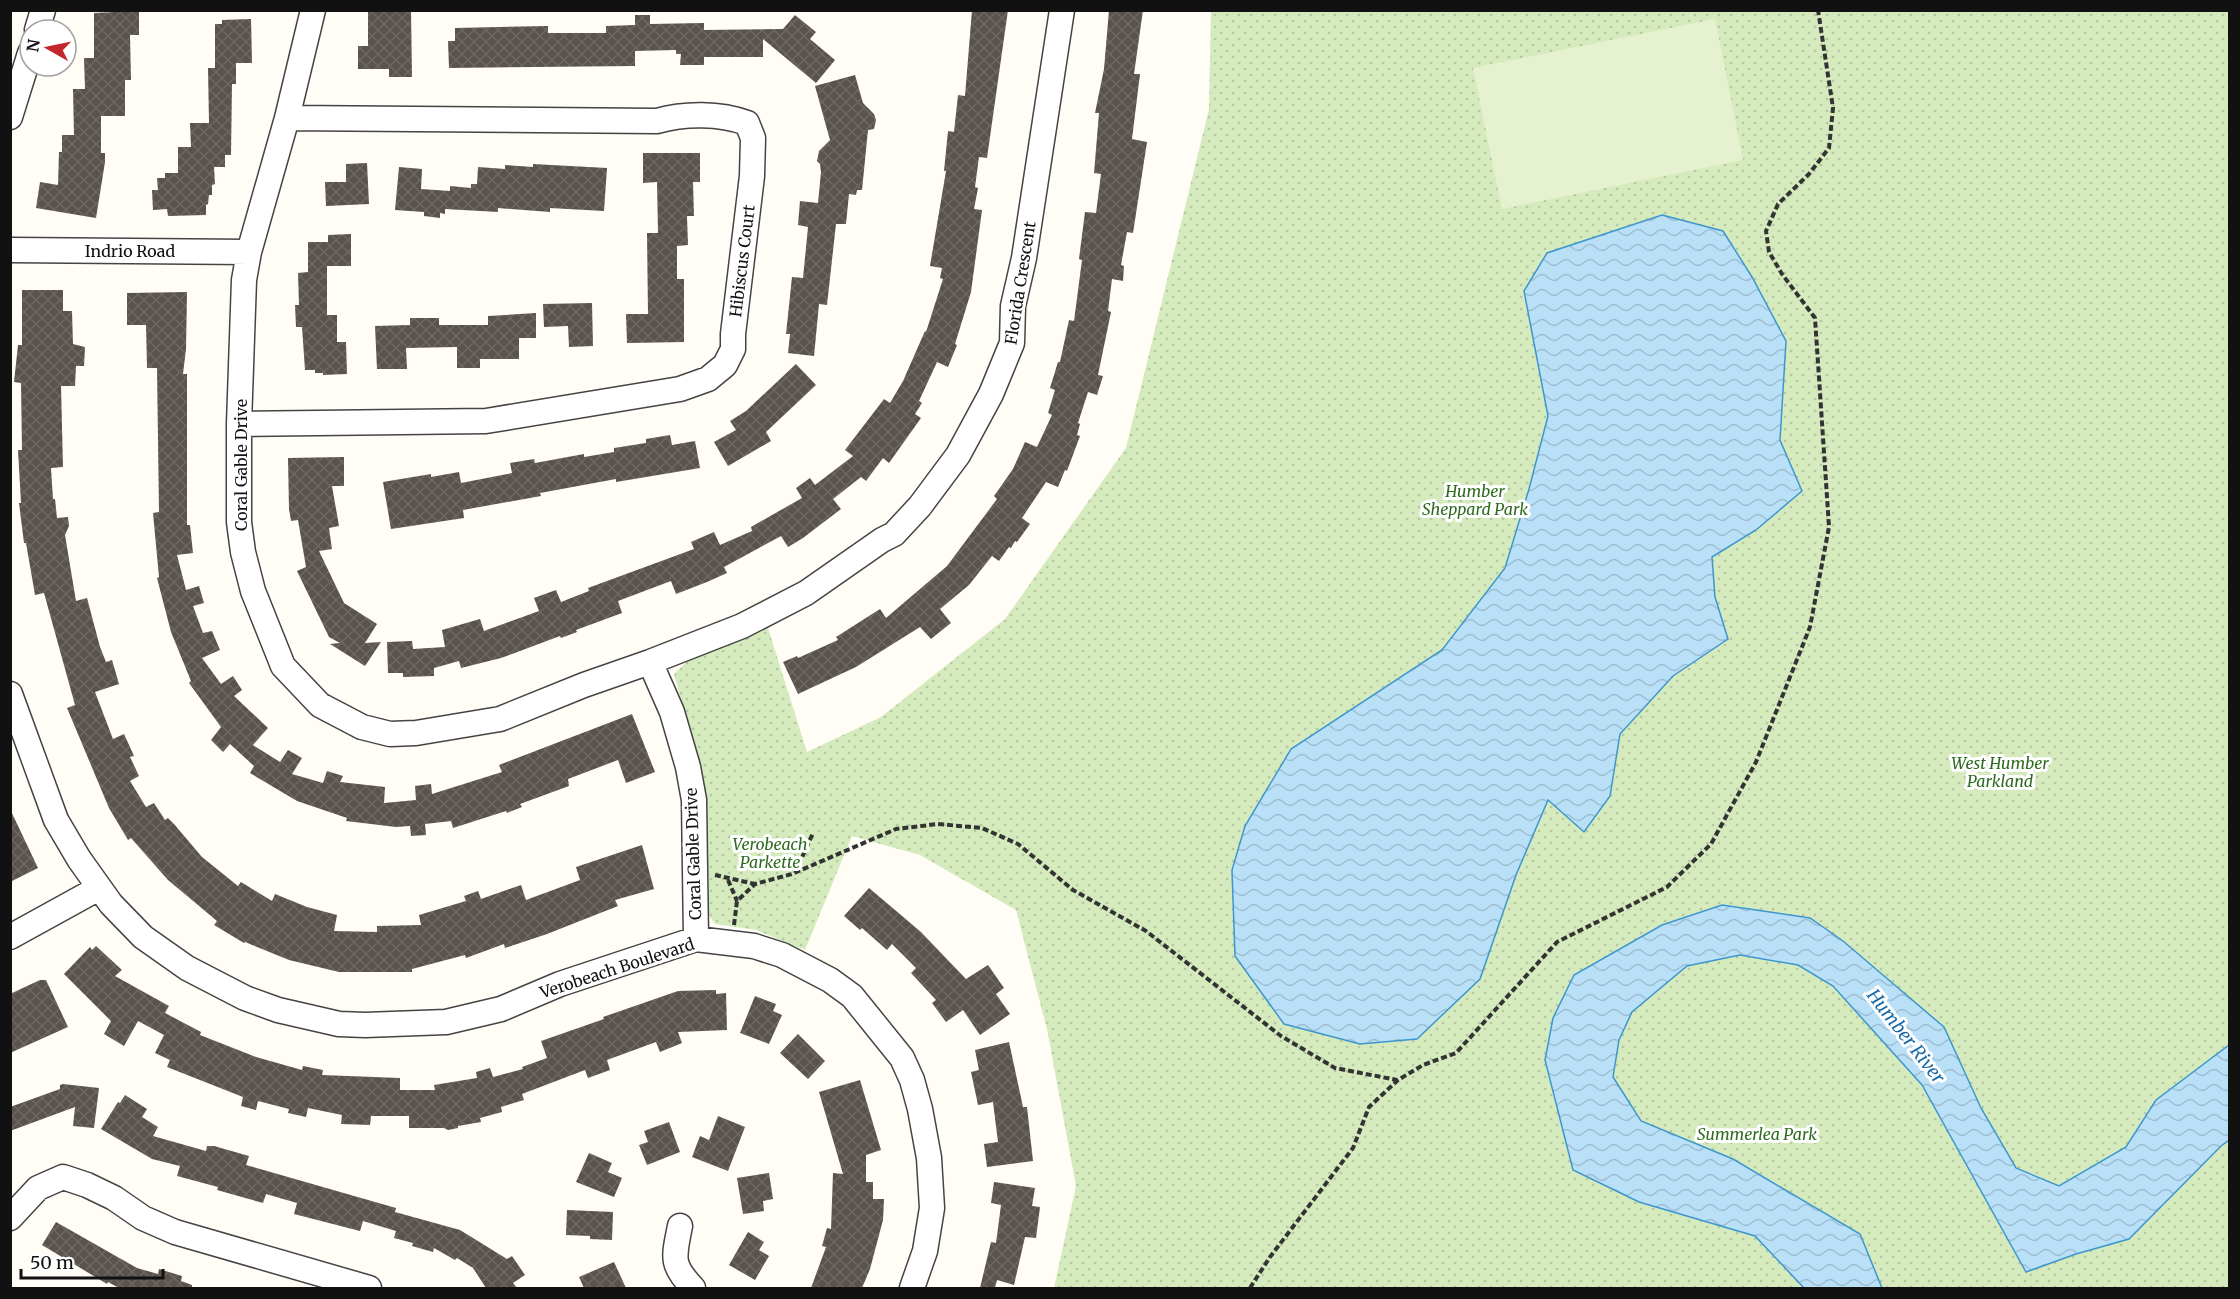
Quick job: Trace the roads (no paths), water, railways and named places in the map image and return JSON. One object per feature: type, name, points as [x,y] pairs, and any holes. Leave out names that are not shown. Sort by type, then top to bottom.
[{"type":"street","name":"Coral Gable Drive","points":[[313,10],[287,118],[249,252],[244,280],[239,424],[239,522],[243,552],[253,591],[284,666],[320,705],[362,727],[390,734],[416,733],[500,719],[584,684],[650,662],[672,712],[688,766],[694,800],[696,939]]},
{"type":"street","name":"Florida Crescent","points":[[650,662],[742,626],[806,593],[894,534],[920,506],[958,455],[991,394],[1012,343],[1013,306],[1024,258],[1062,10]]},
{"type":"street","points":[[10,117],[22,78]]},
{"type":"street","name":"Hibiscus Court","points":[[239,424],[486,421],[680,389],[708,379],[725,365],[733,349],[752,176],[753,138],[747,123],[730,117],[705,115],[657,121],[287,118]]},
{"type":"street","name":"Indrio Road","points":[[10,250],[249,252]]},
{"type":"street","name":"Verobeach Boulevard","points":[[10,694],[56,820],[78,859],[99,888],[143,937],[187,968],[245,998],[308,1018],[339,1023],[365,1025],[446,1022],[501,1009],[560,984],[696,939],[754,946],[782,955],[830,980],[852,996],[902,1058],[912,1080],[920,1109],[931,1182],[932,1208],[925,1251],[912,1288]]},
{"type":"street","points":[[10,937],[99,888]]},
{"type":"street","points":[[10,1218],[38,1188],[63,1177],[114,1198],[142,1218],[175,1232],[369,1288]]},
{"type":"street","points":[[680,1226],[675,1254],[676,1265],[693,1288]]},
{"type":"water","points":[[1662,215],[1723,231],[1752,277],[1786,341],[1780,440],[1802,491],[1756,530],[1712,557],[1715,597],[1728,639],[1673,676],[1620,734],[1610,796],[1584,832],[1548,800],[1516,875],[1480,979],[1417,1039],[1360,1044],[1284,1024],[1235,956],[1232,870],[1245,826],[1291,749],[1442,650],[1505,568],[1548,416],[1524,291],[1547,253]]},
{"type":"water","name":"Humber River","points":[[1722,905],[1810,918],[1843,941],[1944,1027],[1981,1108],[2016,1168],[2059,1186],[2126,1147],[2156,1100],[2229,1045],[2229,1140],[2129,1239],[2076,1254],[2026,1272],[1922,1085],[1833,986],[1798,965],[1740,955],[1687,966],[1632,1012],[1619,1040],[1613,1077],[1641,1121],[1733,1159],[1860,1234],[1882,1288],[1804,1288],[1755,1236],[1639,1202],[1573,1170],[1545,1060],[1553,1018],[1574,975],[1662,925]]},
{"type":"park label","name":"Humber Sheppard Park","points":[[1475,500]]},
{"type":"park label","name":"West Humber Parkland","points":[[2000,772]]},
{"type":"park label","name":"Verobeach Parkette","points":[[770,853]]},
{"type":"park label","name":"Summerlea Park","points":[[1757,1134]]}]
